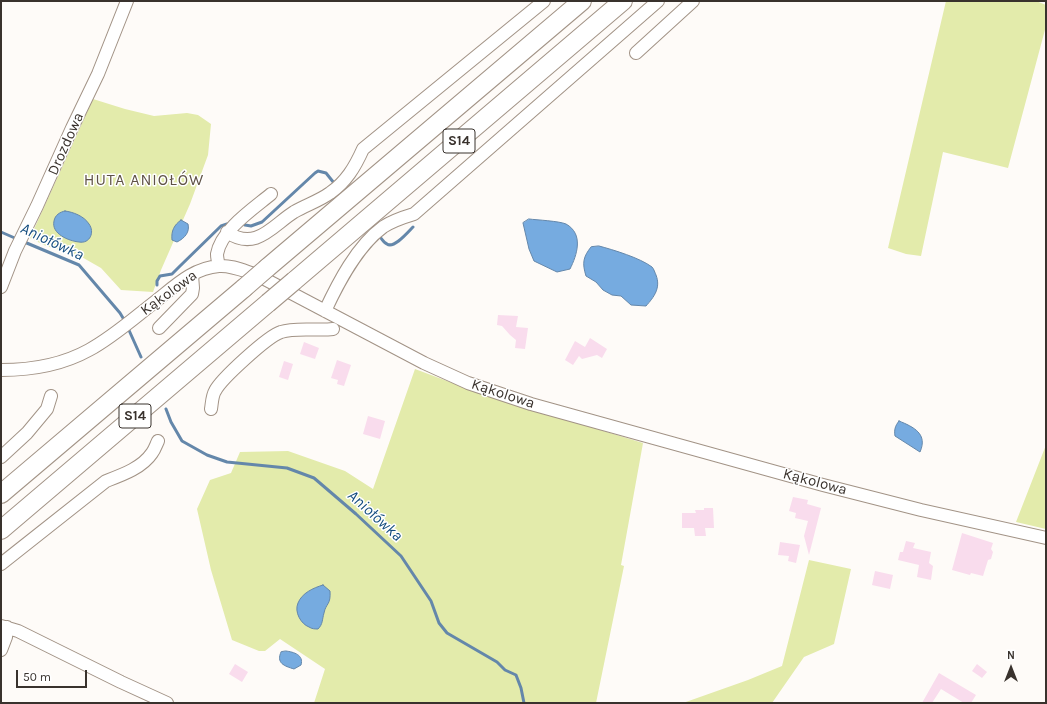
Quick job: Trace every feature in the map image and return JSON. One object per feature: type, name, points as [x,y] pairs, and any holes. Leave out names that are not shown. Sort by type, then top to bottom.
[{"type":"highway","name":"S14","points":[[1,494],[582,1]]},
{"type":"highway","name":"S14","points":[[1,530],[624,1]]},
{"type":"street","name":"Drozdowa","points":[[1,287],[20,241],[98,74],[128,1]]},
{"type":"street","points":[[227,232],[234,237],[243,239],[258,238],[266,234],[294,212],[330,194],[354,169],[363,150],[544,1]]},
{"type":"street","points":[[325,311],[336,288],[360,251],[371,238],[383,227],[414,214],[658,1]]},
{"type":"street","points":[[636,53],[693,1]]},
{"type":"street","points":[[219,266],[217,256],[219,246],[227,232],[271,194]]},
{"type":"street","name":"Kąkolowa","points":[[1,370],[35,368],[66,361],[89,350],[114,334],[185,278],[202,270],[219,266],[233,267],[257,275],[424,363],[489,390],[531,404],[823,485],[921,510],[1046,538]]},
{"type":"street","points":[[159,328],[192,294],[192,275]]},
{"type":"street","points":[[211,409],[215,390],[228,375],[271,337],[289,330],[333,330]]},
{"type":"street","points":[[1,457],[27,433],[47,409],[51,396]]},
{"type":"street","points":[[1,564],[106,481],[126,473],[141,464],[152,453],[158,441]]},
{"type":"street","points":[[1,650],[6,637],[4,626],[18,631],[167,703]]},
{"type":"green space","points":[[946,1],[1036,1],[1046,5],[1046,26],[1008,168],[943,152],[921,256],[906,254],[888,248]]},
{"type":"green space","points":[[93,99],[154,116],[187,113],[198,115],[211,124],[208,155],[190,204],[153,292],[121,290],[101,268],[80,256],[46,246],[30,238]]},
{"type":"green space","points":[[415,369],[479,393],[643,443],[621,565],[624,566],[596,703],[314,703],[325,669],[280,639],[265,651],[259,651],[232,640],[211,570],[197,509],[210,480],[231,473],[240,452],[288,451],[345,471],[373,489]]},
{"type":"green space","points":[[1046,445],[1046,529],[1016,522]]},
{"type":"green space","points":[[809,560],[851,569],[834,644],[804,657],[772,703],[683,703],[748,680],[782,666]]},
{"type":"water","points":[[65,211],[78,215],[87,221],[92,230],[89,239],[83,242],[75,241],[62,236],[55,230],[55,217],[61,212]]},
{"type":"water","points":[[529,219],[563,223],[572,228],[577,239],[577,251],[570,269],[557,272],[534,261],[529,249],[523,223]]},
{"type":"water","points":[[181,220],[188,224],[188,232],[185,237],[177,242],[172,240],[172,234],[176,224]]},
{"type":"water","points":[[599,246],[634,257],[653,268],[658,284],[654,296],[646,306],[631,305],[621,296],[612,295],[603,290],[596,282],[586,276],[584,264],[586,254],[591,247]]},
{"type":"water","points":[[899,421],[910,426],[921,436],[922,446],[920,452],[895,436],[895,428]]},
{"type":"water","points":[[323,585],[330,591],[330,599],[321,625],[318,629],[312,629],[303,623],[299,617],[297,606],[302,596],[312,589]]},
{"type":"water","points":[[286,651],[300,656],[302,662],[301,665],[294,669],[282,664],[280,661],[281,652]]},
{"type":"building","points":[[498,315],[518,316],[516,327],[528,328],[525,349],[515,348],[516,340],[502,326],[497,325]]},
{"type":"building","points":[[590,338],[607,349],[602,358],[597,355],[582,359],[579,356],[573,365],[565,360],[575,341],[585,347]]},
{"type":"building","points":[[304,342],[319,348],[315,359],[300,354]]},
{"type":"building","points":[[337,360],[351,365],[344,386],[337,384],[338,380],[331,378]]},
{"type":"building","points":[[284,361],[293,364],[288,380],[279,377]]},
{"type":"building","points":[[368,416],[385,421],[380,439],[363,434]]},
{"type":"building","points":[[793,497],[808,500],[807,504],[821,508],[809,555],[804,536],[808,521],[795,518],[796,513],[789,511]]},
{"type":"building","points":[[704,508],[713,508],[714,528],[705,528],[706,536],[695,536],[694,528],[682,528],[682,513],[696,513],[695,510],[704,510]]},
{"type":"building","points":[[962,533],[993,543],[991,549],[993,552],[991,559],[988,560],[983,576],[971,573],[970,575],[952,570]]},
{"type":"building","points":[[906,541],[915,543],[913,548],[931,552],[929,563],[933,566],[931,580],[917,577],[919,565],[898,560],[900,552],[903,552]]},
{"type":"building","points":[[780,542],[800,545],[796,563],[788,561],[789,556],[778,555]]},
{"type":"building","points":[[875,571],[893,575],[890,589],[872,585]]},
{"type":"building","points":[[235,664],[248,672],[242,682],[229,674]]},
{"type":"building","points":[[977,664],[987,672],[982,678],[972,671]]},
{"type":"building","points":[[939,673],[976,695],[971,703],[964,703],[941,689],[932,703],[922,703]]},
{"type":"waterway","points":[[245,225],[251,226],[262,222],[318,171],[326,173],[334,183]]},
{"type":"waterway","points":[[157,285],[157,281],[160,276],[172,274],[221,226],[227,224]]},
{"type":"waterway","points":[[380,237],[384,242],[390,245],[401,239],[413,227]]},
{"type":"waterway","name":"Aniołówka","points":[[1,232],[17,239]]},
{"type":"waterway","name":"Aniołówka","points":[[22,241],[79,265],[120,313],[126,323]]},
{"type":"waterway","name":"Aniołówka","points":[[128,328],[141,357]]},
{"type":"waterway","name":"Aniołówka","points":[[166,409],[171,422],[182,441],[207,455],[227,462],[287,468],[314,478],[356,514],[401,556],[431,601],[439,623],[447,633],[497,662],[505,670],[516,675],[521,688],[524,703]]},
{"type":"district","name":"HUTA ANIOŁÓW","points":[[144,180]]}]
